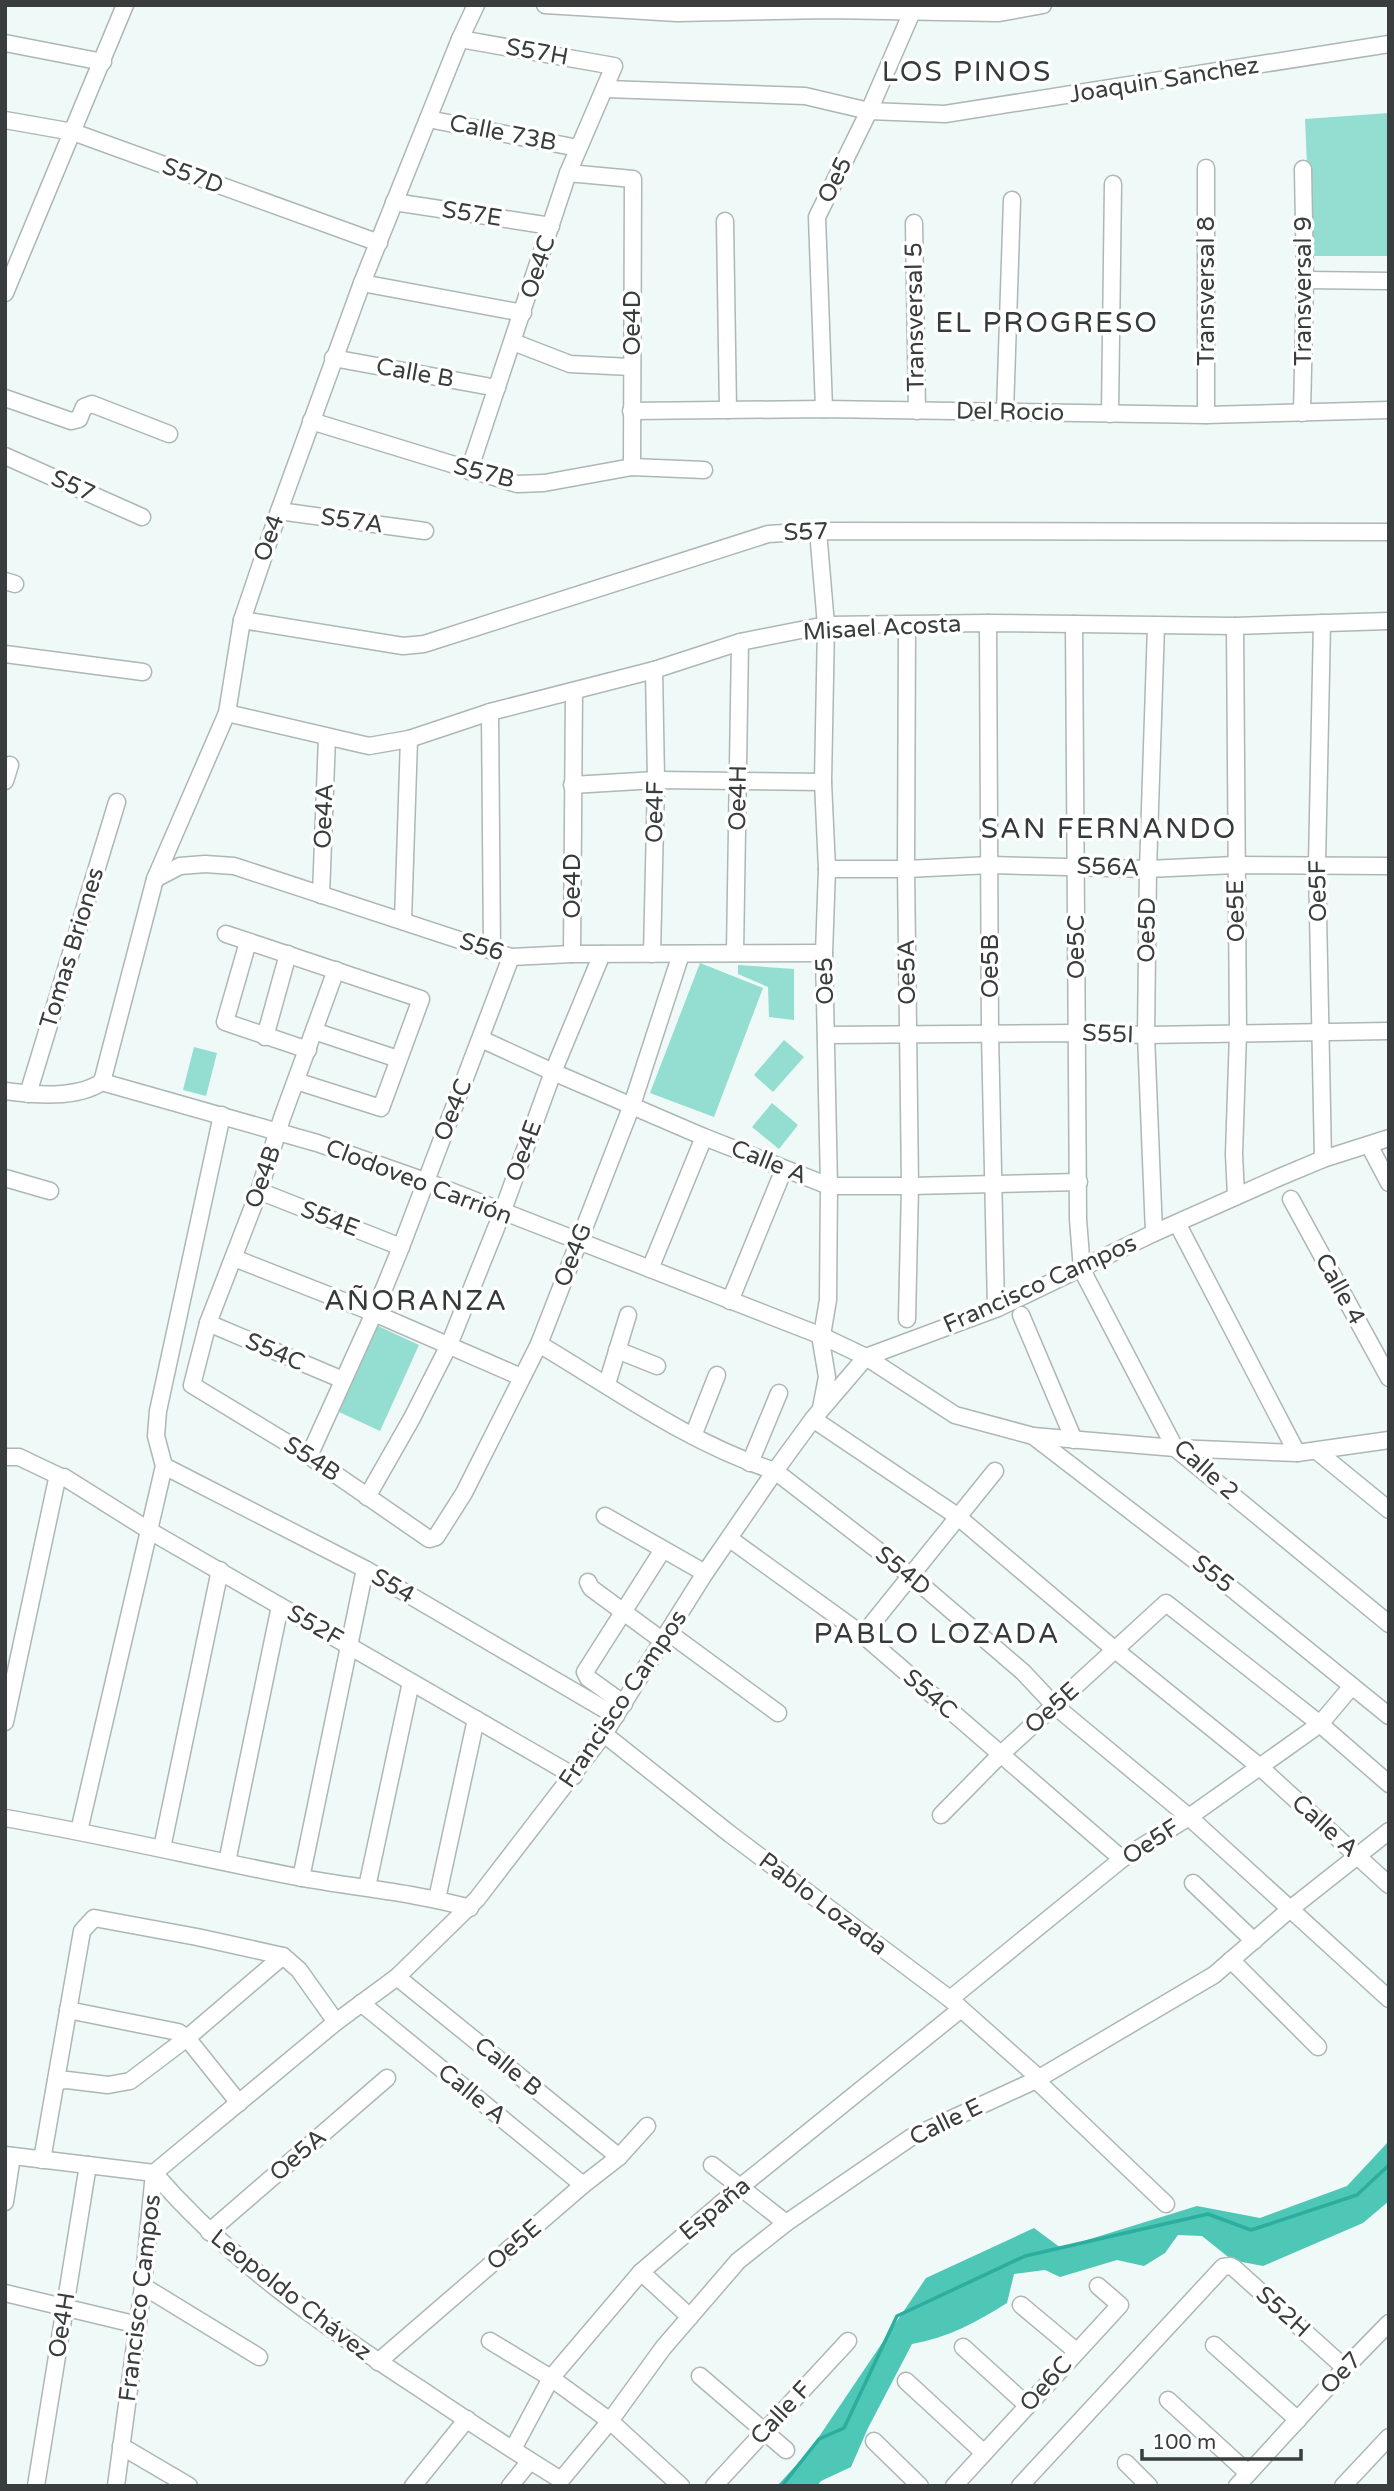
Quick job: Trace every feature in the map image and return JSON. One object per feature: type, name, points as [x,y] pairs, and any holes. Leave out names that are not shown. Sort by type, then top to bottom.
[{"type":"street","points":[[5,293],[125,5]]},
{"type":"street","name":"Oe4","points":[[102,1082],[155,879],[227,713],[242,620],[279,510],[362,283],[476,5]]},
{"type":"street","points":[[545,5],[677,13],[1000,9],[1042,5]]},
{"type":"street","name":"Oe5","points":[[824,409],[817,217],[869,111],[914,9]]},
{"type":"street","name":"S57H","points":[[460,39],[614,66]]},
{"type":"street","points":[[5,43],[103,62]]},
{"type":"street","name":"Joaquin Sanchez","points":[[606,89],[805,96],[869,111],[945,114],[1389,44]]},
{"type":"street","name":"Oe4C","points":[[469,471],[568,173],[614,66]]},
{"type":"street","name":"Calle 73B","points":[[428,119],[578,148]]},
{"type":"street","name":"S57D","points":[[5,120],[73,132],[379,243]]},
{"type":"street","name":"Transversal 8","points":[[1206,168],[1206,415]]},
{"type":"street","name":"Transversal 9","points":[[1302,413],[1305,280],[1303,169]]},
{"type":"street","name":"Oe4D","points":[[568,173],[633,179],[632,467]]},
{"type":"street","points":[[1110,414],[1113,184]]},
{"type":"street","points":[[1005,412],[1012,200]]},
{"type":"street","name":"S57E","points":[[394,202],[551,226]]},
{"type":"street","points":[[725,221],[728,410]]},
{"type":"street","name":"Transversal 5","points":[[914,223],[916,411]]},
{"type":"street","points":[[1305,280],[1389,281]]},
{"type":"street","points":[[362,283],[523,313]]},
{"type":"street","points":[[513,342],[569,364],[632,367]]},
{"type":"street","name":"Calle B","points":[[333,358],[497,388]]},
{"type":"street","points":[[5,398],[71,421],[79,419],[84,407],[92,404],[169,433]]},
{"type":"street","name":"Del Rocio","points":[[631,411],[824,409],[1206,415],[1389,410]]},
{"type":"street","name":"S57B","points":[[311,421],[517,484],[544,483],[632,467],[704,470]]},
{"type":"street","name":"S57","points":[[5,456],[142,517]]},
{"type":"street","name":"S57A","points":[[279,510],[425,531]]},
{"type":"street","name":"Oe5","points":[[817,1415],[827,1377],[822,1336],[828,1300],[829,1186],[824,953],[827,869],[823,782],[826,625],[818,531]]},
{"type":"street","name":"S57","points":[[242,620],[403,646],[424,644],[768,534],[818,531],[1389,532]]},
{"type":"street","name":"Misael Acosta","points":[[227,713],[369,746],[409,739],[490,712],[654,670],[740,642],[826,625],[988,623],[1235,626],[1389,621]]},
{"type":"street","name":"Oe5F","points":[[1322,622],[1317,864],[1323,1159]]},
{"type":"street","name":"Oe5B","points":[[988,623],[990,1034],[996,1308]]},
{"type":"street","name":"Oe5C","points":[[1074,624],[1078,1219],[1082,1270]]},
{"type":"street","name":"Oe5A","points":[[907,625],[906,869],[910,1186],[907,1319]]},
{"type":"street","name":"Oe5D","points":[[1154,1233],[1146,1035],[1156,626]]},
{"type":"street","name":"Oe5E","points":[[1235,626],[1238,1033],[1234,1154],[1236,1196]]},
{"type":"street","name":"Oe4H","points":[[735,953],[740,642]]},
{"type":"street","points":[[5,654],[143,672]]},
{"type":"street","name":"Oe4F","points":[[652,954],[656,780],[654,670]]},
{"type":"street","name":"Oe4D","points":[[572,954],[574,691]]},
{"type":"street","points":[[490,712],[492,950]]},
{"type":"street","name":"Oe4A","points":[[321,895],[327,737]]},
{"type":"street","points":[[403,922],[409,739]]},
{"type":"street","points":[[572,785],[656,780],[823,782]]},
{"type":"street","name":"Tomas Briones","points":[[28,1094],[117,802]]},
{"type":"street","name":"S56A","points":[[827,869],[990,865],[1148,869],[1236,865],[1389,866]]},
{"type":"street","name":"S56","points":[[155,879],[180,866],[234,866],[511,957],[572,954],[824,953]]},
{"type":"street","points":[[226,933],[421,999],[379,1109],[296,1081]]},
{"type":"street","points":[[248,942],[225,1023],[308,1050]]},
{"type":"street","points":[[265,1037],[288,954]]},
{"type":"street","name":"Oe4E","points":[[368,1497],[449,1345],[502,1213],[553,1072],[602,954]]},
{"type":"street","name":"Oe4G","points":[[429,1539],[436,1537],[464,1493],[540,1344],[632,1105],[681,954]]},
{"type":"street","name":"Oe4C","points":[[309,1456],[401,1247],[511,957]]},
{"type":"street","name":"Oe4B","points":[[192,1385],[208,1323],[259,1191],[336,970]]},
{"type":"street","points":[[314,1031],[398,1059]]},
{"type":"street","name":"S55I","points":[[827,1035],[1146,1035],[1389,1031]]},
{"type":"street","name":"Calle A","points":[[481,1039],[704,1136],[829,1186],[1079,1182]]},
{"type":"street","points":[[5,1091],[28,1094],[83,1092],[102,1082]]},
{"type":"street","name":"Clodoveo Carrión","points":[[102,1082],[278,1132],[425,1181],[822,1336],[866,1357],[955,1415],[1033,1436]]},
{"type":"street","points":[[79,1831],[164,1466],[156,1436],[158,1411],[222,1115]]},
{"type":"street","points":[[650,1269],[704,1136]]},
{"type":"street","name":"Francisco Campos","points":[[116,2486],[143,2286],[154,2173],[337,2022],[397,1977],[470,1908],[574,1776],[620,1710],[705,1573],[775,1471],[817,1415],[866,1357],[996,1308],[1082,1270],[1154,1233],[1323,1159],[1389,1138]]},
{"type":"street","points":[[1369,1145],[1389,1183]]},
{"type":"street","points":[[730,1301],[784,1169]]},
{"type":"street","points":[[5,1178],[50,1191]]},
{"type":"street","name":"S54E","points":[[259,1191],[401,1247]]},
{"type":"street","name":"Calle 4","points":[[1291,1199],[1389,1378]]},
{"type":"street","points":[[1177,1223],[1297,1453]]},
{"type":"street","points":[[234,1258],[374,1313],[521,1377]]},
{"type":"street","name":"Calle 2","points":[[1082,1270],[1175,1448],[1389,1624]]},
{"type":"street","points":[[1021,1314],[1074,1440]]},
{"type":"street","points":[[607,1384],[628,1315]]},
{"type":"street","name":"S54C","points":[[208,1323],[342,1380]]},
{"type":"street","name":"S54D","points":[[540,1344],[693,1436],[750,1463],[775,1471],[911,1576],[1023,1672],[1055,1706],[1189,1817],[1389,1999]]},
{"type":"street","points":[[617,1350],[657,1366]]},
{"type":"street","points":[[693,1436],[717,1376]]},
{"type":"street","name":"S54B","points":[[192,1385],[309,1456],[429,1539]]},
{"type":"street","points":[[750,1463],[779,1394]]},
{"type":"street","points":[[817,1415],[957,1516],[1114,1649],[1260,1767]]},
{"type":"street","points":[[1033,1436],[1175,1448],[1297,1453],[1389,1440]]},
{"type":"street","name":"S55","points":[[1033,1436],[1236,1591],[1389,1716]]},
{"type":"street","points":[[1318,1452],[1389,1510]]},
{"type":"street","name":"S52F","points":[[5,1457],[19,1457],[59,1478],[574,1776]]},
{"type":"street","name":"S54","points":[[164,1466],[365,1569],[620,1710]]},
{"type":"street","points":[[863,1635],[995,1471]]},
{"type":"street","points":[[5,1722],[59,1478]]},
{"type":"street","points":[[604,1516],[705,1573]]},
{"type":"street","name":"S54C","points":[[730,1539],[863,1635],[1122,1859]]},
{"type":"street","points":[[620,1710],[585,1672],[662,1551]]},
{"type":"street","points":[[301,1878],[365,1569]]},
{"type":"street","points":[[162,1848],[220,1570]]},
{"type":"street","points":[[588,1582],[591,1588],[778,1713]]},
{"type":"street","name":"Oe5E","points":[[941,1815],[1000,1755],[1166,1602],[1320,1724]]},
{"type":"street","points":[[227,1862],[281,1606]]},
{"type":"street","points":[[367,1887],[411,1682]]},
{"type":"street","name":"Oe5F","points":[[956,2004],[1122,1859],[1189,1817],[1320,1724],[1352,1686]]},
{"type":"street","points":[[437,1899],[475,1719]]},
{"type":"street","points":[[1320,1724],[1389,1784]]},
{"type":"street","name":"Pablo Lozada","points":[[604,1734],[730,1834],[956,2004],[1166,2204]]},
{"type":"street","name":"Calle A","points":[[1260,1767],[1389,1885]]},
{"type":"street","points":[[5,1818],[301,1878],[437,1899],[470,1908]]},
{"type":"street","name":"Calle E","points":[[562,2483],[663,2348],[738,2261],[786,2223],[910,2138],[1037,2079],[1214,1975],[1289,1910],[1389,1831]]},
{"type":"street","points":[[1193,1883],[1254,1941]]},
{"type":"street","points":[[42,2160],[82,1931],[94,1918],[220,1941],[283,1956],[299,1970],[337,2022]]},
{"type":"street","points":[[56,2081],[108,2085],[130,2081],[187,2038],[283,1956]]},
{"type":"street","points":[[1231,1960],[1318,2047]]},
{"type":"street","name":"Calle B","points":[[397,1977],[619,2157]]},
{"type":"street","name":"Calle A","points":[[361,2003],[583,2185]]},
{"type":"street","name":"España","points":[[513,2449],[551,2378],[641,2272],[956,2004]]},
{"type":"street","points":[[68,2010],[178,2032],[187,2038],[239,2103]]},
{"type":"street","name":"Oe5A","points":[[209,2232],[387,2078]]},
{"type":"street","name":"Oe5E","points":[[378,2362],[619,2157],[647,2126]]},
{"type":"street","points":[[5,2202],[9,2156],[154,2173]]},
{"type":"street","name":"Oe4H","points":[[36,2486],[88,2165]]},
{"type":"street","points":[[712,2165],[786,2223]]},
{"type":"street","name":"Leopoldo Chávez","points":[[154,2173],[186,2210],[247,2267],[378,2362],[562,2483]]},
{"type":"street","name":"S52H","points":[[1020,2486],[1219,2272],[1230,2266],[1345,2368]]},
{"type":"street","points":[[641,2272],[690,2317]]},
{"type":"street","points":[[143,2286],[258,2357]]},
{"type":"street","name":"Oe6C","points":[[954,2486],[1120,2305],[1098,2286]]},
{"type":"street","points":[[5,2293],[138,2325]]},
{"type":"street","points":[[1021,2305],[1076,2351]]},
{"type":"street","name":"Oe7","points":[[1237,2486],[1345,2368],[1387,2329]]},
{"type":"street","points":[[490,2341],[551,2378],[610,2421],[681,2486]]},
{"type":"street","name":"Calle F","points":[[714,2486],[848,2341]]},
{"type":"street","points":[[1214,2345],[1298,2420]]},
{"type":"street","points":[[963,2347],[1027,2405]]},
{"type":"street","points":[[700,2376],[786,2450]]},
{"type":"street","points":[[906,2381],[984,2453]]},
{"type":"street","points":[[1168,2400],[1248,2473]]},
{"type":"street","points":[[413,2486],[467,2419]]},
{"type":"street","points":[[874,2441],[920,2486]]},
{"type":"street","points":[[1343,2486],[1387,2442]]},
{"type":"street","points":[[121,2446],[189,2486]]},
{"type":"street","points":[[510,2486],[530,2461]]},
{"type":"street","points":[[1126,2463],[1149,2486]]},
{"type":"green space","points":[[1389,113],[1389,256],[1311,256],[1305,119]]},
{"type":"green space","points":[[700,963],[763,988],[714,1117],[650,1093]]},
{"type":"green space","points":[[738,965],[794,969],[794,1020],[769,1017],[768,987],[738,974]]},
{"type":"green space","points":[[784,1040],[804,1057],[773,1092],[754,1075]]},
{"type":"green space","points":[[194,1047],[217,1053],[206,1096],[183,1090]]},
{"type":"green space","points":[[772,1103],[798,1125],[779,1149],[752,1127]]},
{"type":"green space","points":[[378,1326],[419,1345],[380,1431],[339,1412]]},
{"type":"green space","points":[[1389,2141],[1389,2201],[1363,2223],[1263,2266],[1232,2260],[1202,2236],[1178,2235],[1165,2253],[1144,2266],[1117,2260],[1060,2277],[1045,2270],[1014,2274],[1007,2303],[961,2328],[912,2344],[851,2467],[821,2481],[817,2486],[777,2486],[810,2450],[926,2278],[1034,2228],[1061,2248],[1197,2206],[1260,2218],[1347,2186]]},
{"type":"waterway","points":[[782,2486],[819,2439],[844,2428],[897,2316],[1025,2256],[1208,2214],[1251,2230],[1357,2195],[1389,2165]]},
{"type":"district","name":"LOS PINOS","points":[[967,72]]},
{"type":"district","name":"EL PROGRESO","points":[[1047,323]]},
{"type":"district","name":"SAN FERNANDO","points":[[1109,829]]},
{"type":"district","name":"AÑORANZA","points":[[416,1301]]},
{"type":"district","name":"PABLO LOZADA","points":[[937,1634]]}]
